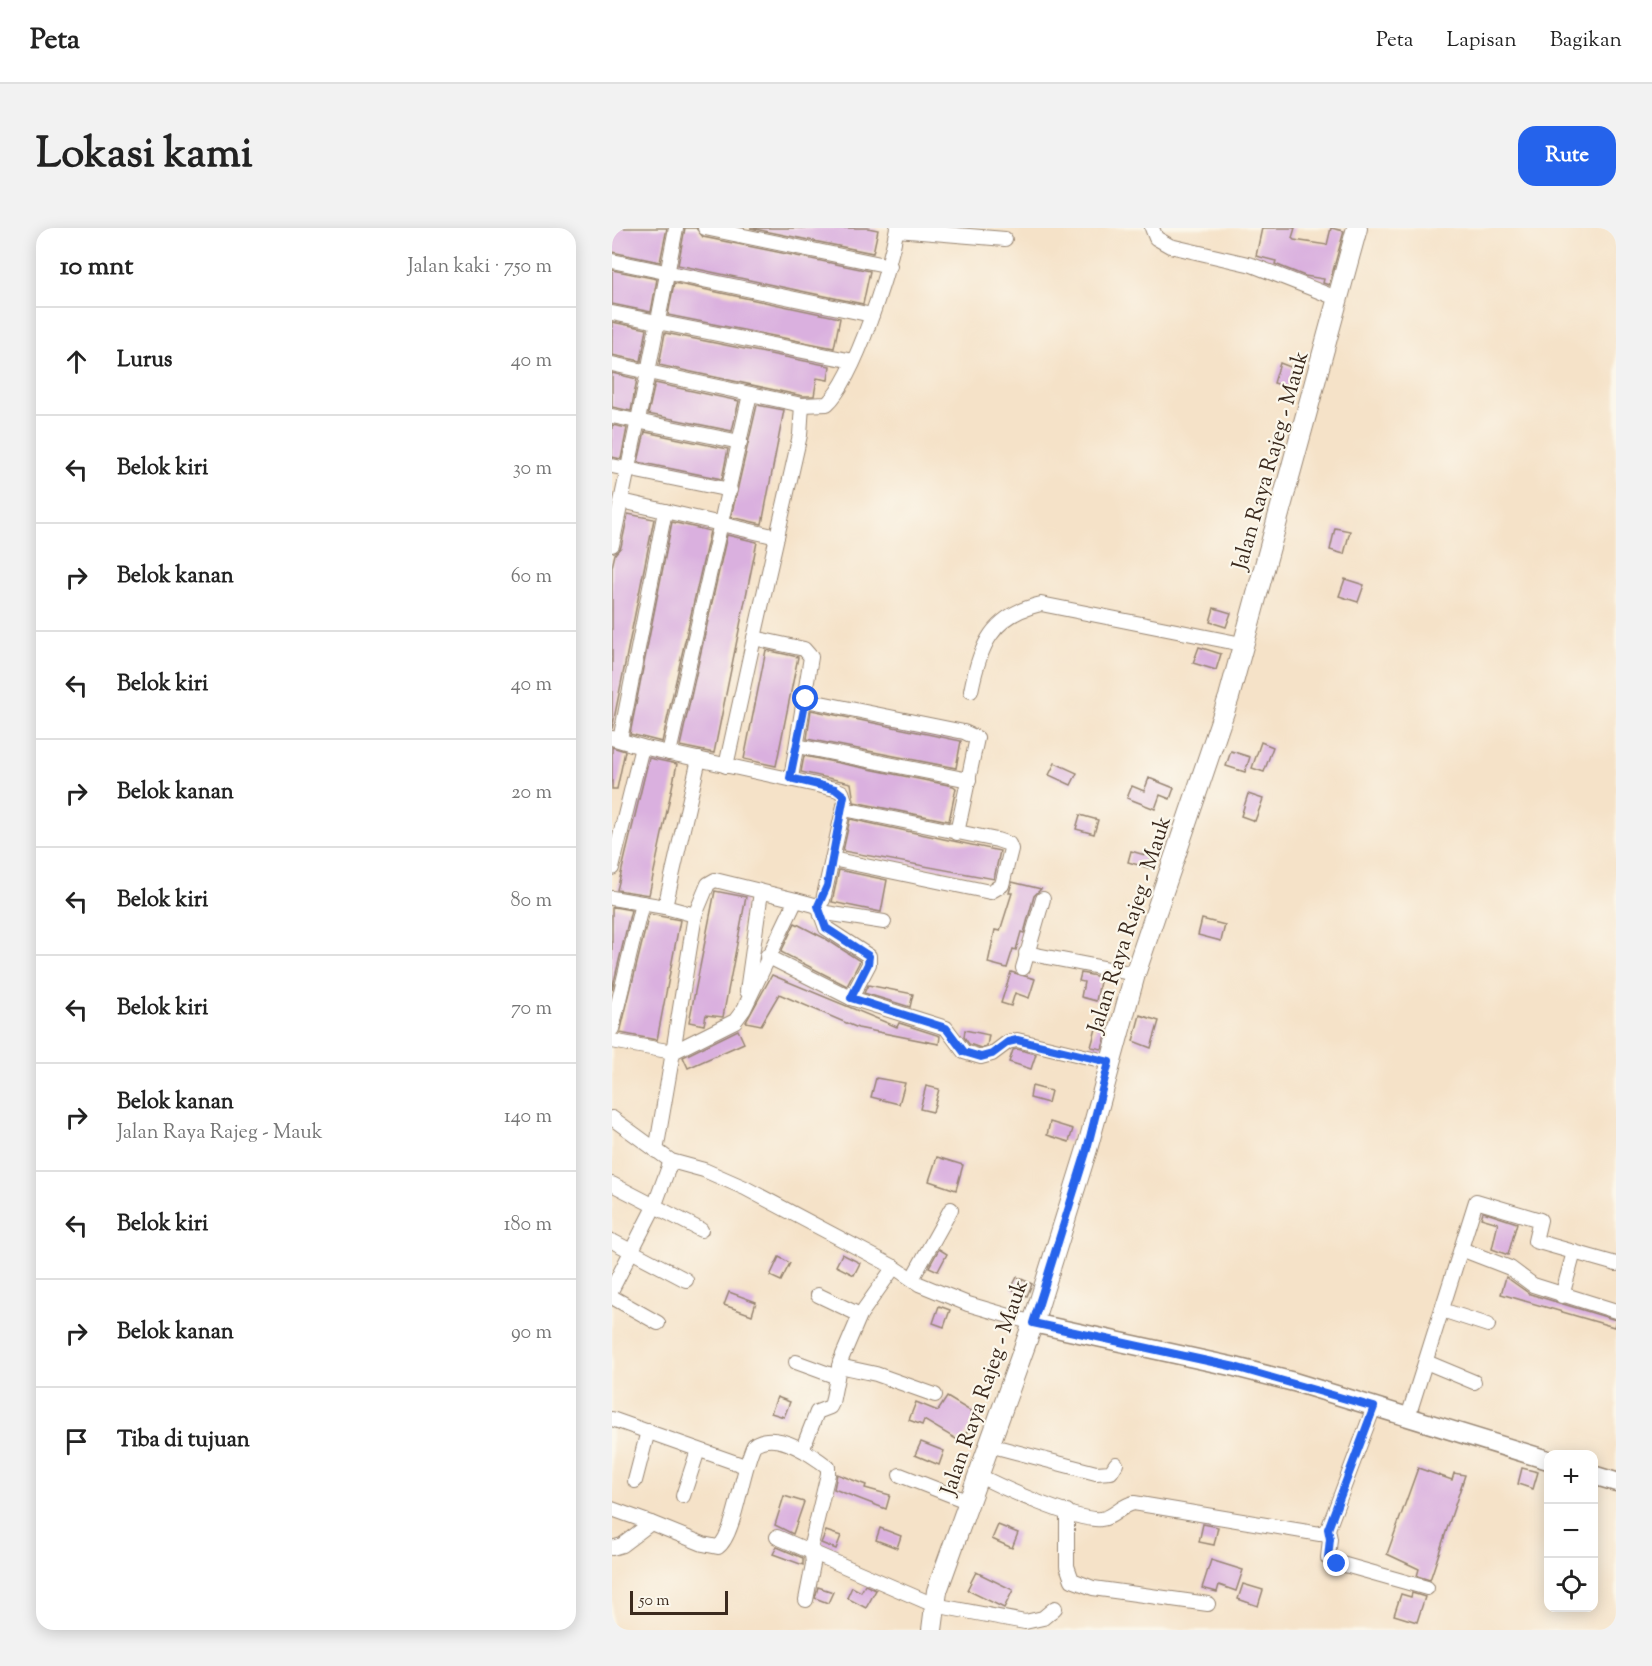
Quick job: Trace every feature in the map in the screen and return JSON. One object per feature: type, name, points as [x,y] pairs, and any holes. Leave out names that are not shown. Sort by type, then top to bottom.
[{"type":"main road","name":"Jalan Raya Rajeg - Mauk","points":[[932,1630],[934,1605],[1033,1323],[1087,1149],[1135,974],[1229,697],[1358,228]]},
{"type":"street","points":[[612,545],[615,519],[622,501],[639,421],[676,228]]},
{"type":"street","points":[[705,228],[890,266]]},
{"type":"street","points":[[1152,228],[1156,238],[1170,246],[1252,265],[1339,299]]},
{"type":"street","points":[[612,364],[802,405],[827,404],[833,398],[853,361],[872,315],[890,266],[897,229],[1005,239]]},
{"type":"street","points":[[612,261],[872,315]]},
{"type":"street","points":[[612,313],[853,361]]},
{"type":"street","points":[[669,753],[750,394]]},
{"type":"street","points":[[726,766],[800,435],[802,405]]},
{"type":"street","points":[[612,416],[740,442]]},
{"type":"street","points":[[612,466],[730,490]]},
{"type":"street","points":[[622,501],[777,537]]},
{"type":"street","points":[[665,511],[616,739],[642,747],[790,778],[842,792],[845,801],[844,809],[819,910],[822,922],[831,933],[869,956],[868,964],[851,998]]},
{"type":"street","points":[[970,691],[975,667],[991,632],[1014,612],[1041,604],[1242,644]]},
{"type":"street","points":[[754,638],[808,652],[812,663],[790,778]]},
{"type":"street","points":[[806,699],[974,736],[978,743],[957,833]]},
{"type":"street","points":[[796,746],[969,780]]},
{"type":"street","points":[[612,871],[642,747]]},
{"type":"street","points":[[665,907],[699,759]]},
{"type":"street","points":[[832,859],[990,892],[998,889],[1003,880],[1010,845],[844,809]]},
{"type":"street","points":[[656,1151],[695,915],[711,882],[728,882],[796,900],[826,912],[884,922]]},
{"type":"street","points":[[746,999],[760,892]]},
{"type":"street","points":[[612,898],[665,907],[695,915]]},
{"type":"street","points":[[1023,968],[1043,899]]},
{"type":"street","points":[[612,1041],[674,1052],[735,1021],[796,900]]},
{"type":"street","points":[[612,1029],[642,903]]},
{"type":"street","points":[[1026,953],[1135,974]]},
{"type":"street","points":[[767,956],[851,998],[946,1028],[964,1052],[981,1057],[992,1054],[1008,1042],[1017,1040],[1109,1062]]},
{"type":"street","points":[[612,1118],[671,1161],[704,1170],[745,1188],[894,1267],[912,1279],[968,1304],[1033,1323],[1235,1367],[1544,1459]]},
{"type":"street","points":[[612,1289],[654,1207],[671,1161]]},
{"type":"street","points":[[612,1184],[701,1230]]},
{"type":"street","points":[[1408,1417],[1476,1201],[1540,1220],[1534,1241],[1616,1264]]},
{"type":"street","points":[[912,1279],[951,1209]]},
{"type":"street","points":[[612,1241],[686,1280]]},
{"type":"street","points":[[1461,1249],[1510,1268],[1533,1285],[1562,1296],[1616,1311]]},
{"type":"street","points":[[1562,1296],[1574,1252]]},
{"type":"street","points":[[803,1448],[817,1412],[830,1407],[832,1403],[838,1371],[860,1315],[894,1267]]},
{"type":"street","points":[[818,1295],[860,1315]]},
{"type":"street","points":[[612,1297],[658,1323]]},
{"type":"street","points":[[1442,1310],[1488,1325]]},
{"type":"street","points":[[796,1362],[838,1371],[876,1374],[935,1395]]},
{"type":"street","points":[[1426,1362],[1474,1383]]},
{"type":"street","points":[[1374,1407],[1328,1529],[1330,1539],[1328,1558],[1331,1561],[1427,1588]]},
{"type":"street","points":[[612,1419],[745,1466]]},
{"type":"street","points":[[634,1481],[648,1431]]},
{"type":"street","points":[[612,1509],[643,1518],[703,1544],[721,1546],[727,1539],[745,1466],[754,1444],[768,1439],[803,1448],[828,1467],[811,1550],[813,1564],[806,1600]]},
{"type":"street","points":[[989,1445],[1096,1473],[1111,1472],[1116,1464]]},
{"type":"street","points":[[683,1496],[698,1450]]},
{"type":"street","points":[[900,1474],[969,1502]]},
{"type":"street","points":[[978,1475],[1016,1495],[1098,1520],[1108,1518],[1128,1504],[1134,1503],[1301,1532],[1320,1534],[1328,1529]]},
{"type":"street","points":[[1598,1477],[1616,1482]]},
{"type":"street","points":[[1067,1511],[1067,1566],[1072,1580],[1093,1588],[1208,1604]]},
{"type":"street","points":[[612,1548],[622,1545],[651,1523]]},
{"type":"street","points":[[777,1537],[934,1605],[1025,1622],[1043,1618],[1055,1608]]},
{"type":"building","points":[[612,228],[667,228],[660,262],[612,252]]},
{"type":"building","points":[[685,228],[696,228],[703,237],[870,271],[863,304],[678,265]]},
{"type":"building","points":[[750,228],[868,228],[878,230],[873,253]]},
{"type":"building","points":[[1262,228],[1295,228],[1292,238],[1294,240],[1327,245],[1331,228],[1344,231],[1329,285],[1323,283],[1324,279],[1305,276],[1275,264],[1276,261],[1256,256]]},
{"type":"building","points":[[612,270],[657,279],[651,312],[612,304]]},
{"type":"building","points":[[674,283],[840,318],[834,348],[668,315]]},
{"type":"building","points":[[612,322],[647,329],[641,361],[612,355]]},
{"type":"building","points":[[665,333],[830,366],[828,380],[817,378],[814,396],[803,396],[659,365]]},
{"type":"building","points":[[1280,363],[1293,368],[1288,387],[1274,383]]},
{"type":"building","points":[[612,373],[637,379],[631,411],[612,407]]},
{"type":"building","points":[[655,383],[739,401],[732,431],[648,414]]},
{"type":"building","points":[[757,405],[784,410],[762,524],[731,517]]},
{"type":"building","points":[[612,425],[627,428],[621,459],[612,457]]},
{"type":"building","points":[[645,432],[728,449],[722,479],[638,462]]},
{"type":"building","points":[[628,514],[654,519],[612,729],[612,567],[615,554],[621,547]]},
{"type":"building","points":[[672,522],[710,531],[662,742],[630,734]]},
{"type":"building","points":[[1335,528],[1350,531],[1344,554],[1330,550]]},
{"type":"building","points":[[727,535],[757,542],[714,753],[680,746]]},
{"type":"building","points":[[1345,579],[1364,585],[1358,602],[1339,596]]},
{"type":"building","points":[[1214,608],[1231,613],[1226,627],[1210,622]]},
{"type":"building","points":[[1199,647],[1221,654],[1216,670],[1193,663]]},
{"type":"building","points":[[766,650],[798,657],[776,766],[744,759]]},
{"type":"building","points":[[811,710],[961,741],[956,768],[807,739]]},
{"type":"building","points":[[1261,742],[1273,747],[1264,772],[1252,768]]},
{"type":"building","points":[[612,747],[625,751],[617,789],[612,789]]},
{"type":"building","points":[[1231,751],[1250,757],[1245,772],[1226,766]]},
{"type":"building","points":[[804,756],[953,786],[956,788],[949,821],[854,802],[851,783],[801,772]]},
{"type":"building","points":[[649,758],[677,764],[649,895],[617,890]]},
{"type":"building","points":[[1055,763],[1077,773],[1071,785],[1049,775]]},
{"type":"building","points":[[1149,778],[1174,788],[1170,799],[1160,795],[1155,809],[1127,798],[1132,786],[1144,791]]},
{"type":"building","points":[[1248,794],[1263,799],[1255,821],[1241,816]]},
{"type":"building","points":[[1080,815],[1098,820],[1094,834],[1076,829]]},
{"type":"building","points":[[850,819],[1000,851],[994,879],[843,851]]},
{"type":"building","points":[[1131,851],[1152,857],[1149,868],[1128,862]]},
{"type":"building","points":[[839,870],[887,880],[881,912],[832,902]]},
{"type":"building","points":[[1012,882],[1041,889],[1034,896],[1024,933],[1021,932],[1016,950],[1013,949],[1007,968],[988,963],[995,930],[1000,931],[1012,893],[1009,893]]},
{"type":"building","points":[[715,891],[746,897],[723,1017],[706,1015],[704,1025],[689,1022]]},
{"type":"building","points":[[612,908],[631,910],[612,990]]},
{"type":"building","points":[[649,914],[680,920],[657,1040],[620,1033]]},
{"type":"building","points":[[1202,919],[1225,925],[1221,941],[1198,935]]},
{"type":"building","points":[[795,923],[826,939],[860,961],[847,986],[781,952]]},
{"type":"building","points":[[1011,972],[1035,979],[1029,998],[1015,993],[1011,1006],[1001,1003]]},
{"type":"building","points":[[1081,973],[1101,977],[1096,1001],[1081,997],[1084,982],[1079,981]]},
{"type":"building","points":[[772,975],[897,1027],[899,1023],[940,1036],[939,1044],[858,1028],[779,994],[761,1025],[746,1022]]},
{"type":"building","points":[[868,985],[913,994],[910,1007],[864,993]]},
{"type":"building","points":[[1140,1015],[1159,1021],[1151,1048],[1133,1041]]},
{"type":"building","points":[[1097,1025],[1108,1028],[1102,1049],[1091,1047]]},
{"type":"building","points":[[738,1030],[744,1043],[688,1068],[683,1057]]},
{"type":"building","points":[[965,1030],[989,1035],[987,1046],[981,1048],[969,1044],[964,1037]]},
{"type":"building","points":[[1013,1050],[1036,1054],[1031,1069],[1009,1062]]},
{"type":"building","points":[[876,1078],[905,1083],[899,1104],[871,1097]]},
{"type":"building","points":[[926,1086],[939,1089],[933,1112],[920,1109]]},
{"type":"building","points":[[1032,1086],[1051,1091],[1048,1103],[1030,1098]]},
{"type":"building","points":[[1050,1122],[1073,1129],[1069,1142],[1047,1135]]},
{"type":"building","points":[[937,1157],[963,1165],[956,1190],[929,1181]]},
{"type":"building","points":[[1483,1212],[1517,1223],[1508,1255],[1492,1249],[1498,1223],[1481,1218]]},
{"type":"building","points":[[939,1249],[947,1254],[938,1271],[929,1267]]},
{"type":"building","points":[[842,1254],[860,1263],[854,1275],[836,1266]]},
{"type":"building","points":[[779,1257],[790,1263],[781,1281],[770,1276]]},
{"type":"building","points":[[1017,1277],[1032,1284],[1027,1296],[1011,1289]]},
{"type":"building","points":[[1506,1277],[1530,1294],[1616,1320],[1614,1327],[1501,1294]]},
{"type":"building","points":[[729,1292],[756,1302],[752,1315],[724,1305]]},
{"type":"building","points":[[939,1306],[950,1310],[944,1327],[933,1323]]},
{"type":"building","points":[[777,1397],[790,1402],[784,1417],[771,1413]]},
{"type":"building","points":[[947,1397],[977,1415],[961,1442],[924,1420],[922,1425],[909,1420],[916,1402],[938,1411]]},
{"type":"building","points":[[921,1442],[944,1451],[939,1465],[915,1455]]},
{"type":"building","points":[[1418,1468],[1452,1480],[1454,1473],[1465,1475],[1430,1580],[1417,1576],[1419,1569],[1387,1554]]},
{"type":"building","points":[[1522,1468],[1538,1472],[1533,1489],[1518,1484]]},
{"type":"building","points":[[837,1474],[866,1485],[865,1488],[890,1495],[886,1509],[834,1489]]},
{"type":"building","points":[[784,1496],[804,1502],[793,1534],[775,1525]]},
{"type":"building","points":[[1203,1524],[1218,1527],[1214,1545],[1199,1542]]},
{"type":"building","points":[[998,1525],[1018,1533],[1012,1548],[992,1539]]},
{"type":"building","points":[[880,1528],[901,1536],[897,1548],[876,1540]]},
{"type":"building","points":[[826,1531],[841,1536],[836,1549],[821,1543]]},
{"type":"building","points":[[777,1547],[803,1558],[803,1565],[773,1554]]},
{"type":"building","points":[[1211,1560],[1243,1570],[1236,1591],[1219,1585],[1217,1592],[1202,1588]]},
{"type":"building","points":[[976,1572],[1013,1590],[1004,1608],[967,1590]]},
{"type":"building","points":[[1243,1584],[1263,1590],[1258,1606],[1238,1599]]},
{"type":"building","points":[[865,1585],[876,1590],[866,1608],[847,1598],[852,1587],[861,1592]]},
{"type":"building","points":[[818,1587],[833,1592],[828,1603],[815,1598]]},
{"type":"building","points":[[1412,1593],[1425,1597],[1417,1622],[1394,1615],[1401,1594],[1411,1597]]},
{"type":"route","points":[[806,699],[790,778],[835,789],[842,792],[844,796],[845,801],[827,886],[823,900],[818,906],[822,922],[831,933],[866,952],[869,956],[870,960],[851,998],[870,1006],[946,1028],[964,1052],[981,1057],[986,1057],[1008,1042],[1017,1040],[1109,1062],[1087,1149],[1033,1323],[1235,1367],[1294,1382],[1374,1407],[1328,1529],[1330,1534],[1328,1558],[1337,1564]]}]
